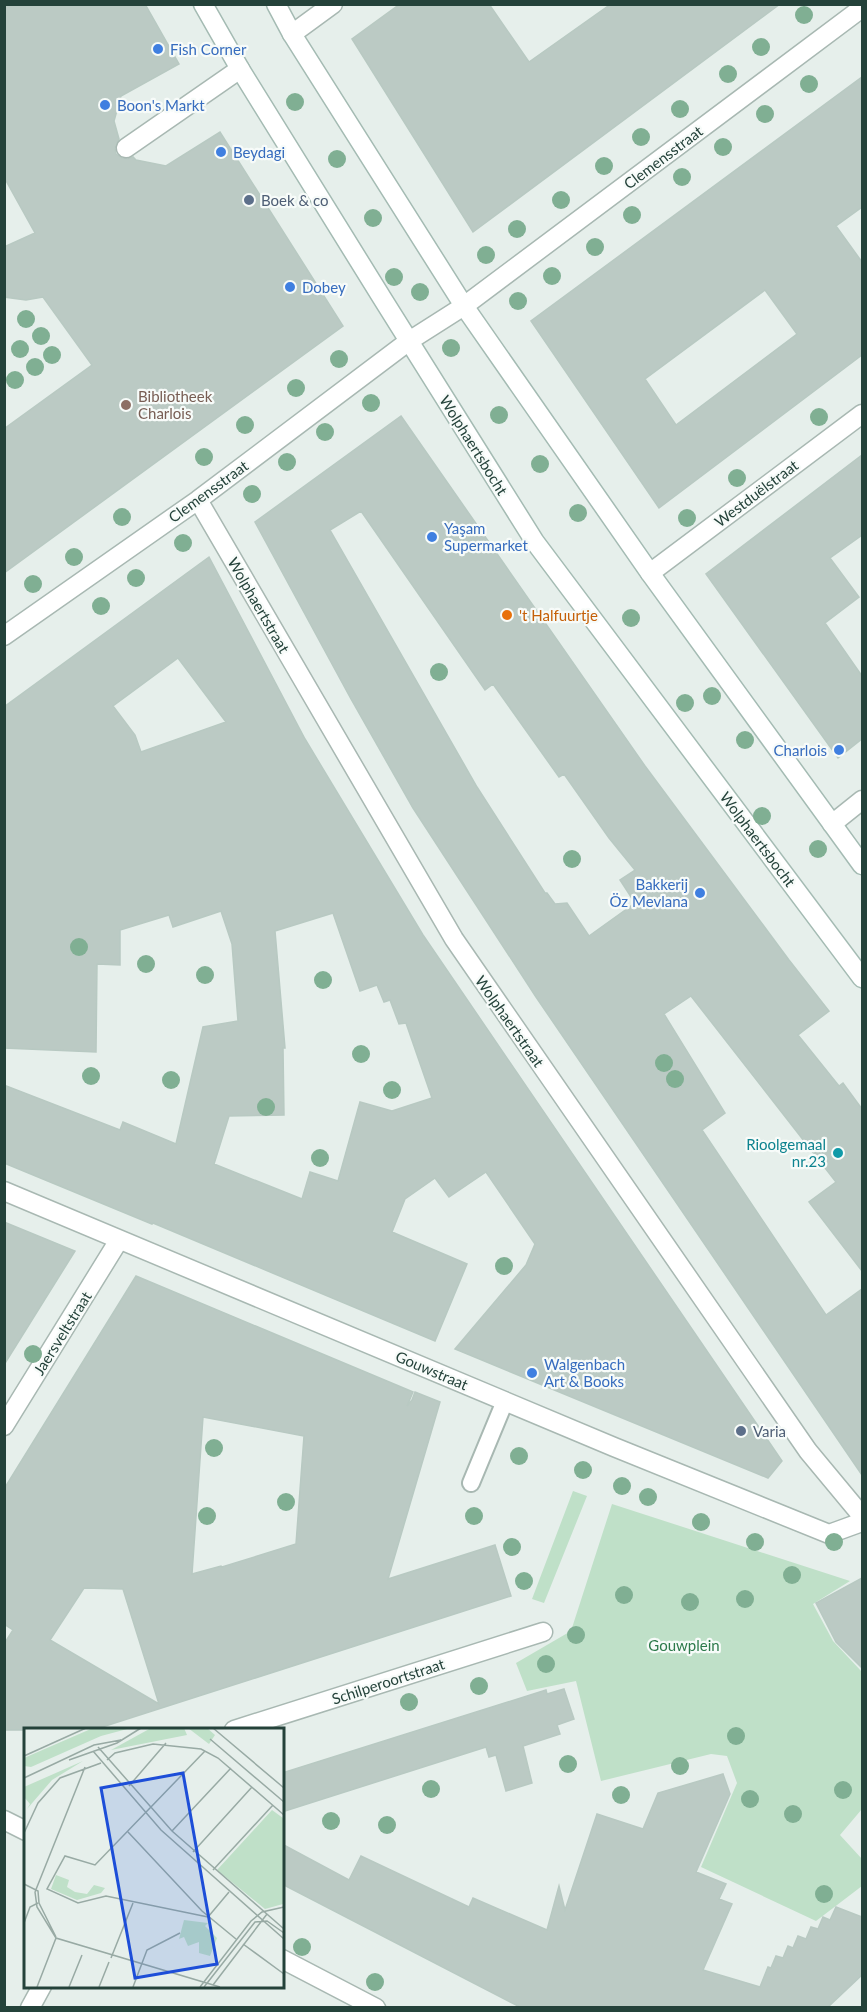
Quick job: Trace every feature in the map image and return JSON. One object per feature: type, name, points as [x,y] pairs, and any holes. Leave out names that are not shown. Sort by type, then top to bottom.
[{"type":"street","name":"Wolphaertsbocht","points":[[203,4],[240,69],[535,542],[862,978]]},
{"type":"street","points":[[276,4],[292,34],[464,306],[650,573],[862,865]]},
{"type":"street","points":[[292,34],[333,4]]},
{"type":"street","name":"Clemensstraat","points":[[4,636],[198,500],[409,341],[464,306],[862,8]]},
{"type":"street","points":[[126,148],[240,69]]},
{"type":"street","name":"Westduëlstraat","points":[[650,573],[862,414]]},
{"type":"street","name":"Wolphaertstraat","points":[[198,500],[454,939],[808,1451],[862,1516]]},
{"type":"street","points":[[831,824],[862,800]]},
{"type":"street","name":"Gouwstraat","points":[[4,1191],[614,1447],[829,1533],[862,1522]]},
{"type":"street","name":"Jaersveltstraat","points":[[4,1426],[119,1240]]},
{"type":"street","name":"Schilperoortstraat","points":[[240,1728],[543,1632]]},
{"type":"street","points":[[4,1820],[24,1830]]},
{"type":"street","points":[[284,1960],[376,2007]]},
{"type":"street","points":[[30,2007],[41,1988]]},
{"type":"lane","points":[[471,1483],[505,1401]]},
{"type":"green space","points":[[573,1491],[587,1496],[544,1603],[532,1599]]},
{"type":"green space","name":"Gouwplein","points":[[612,1504],[850,1581],[813,1604],[833,1641],[862,1672],[862,1809],[840,1835],[862,1859],[862,1886],[816,1921],[701,1867],[737,1783],[727,1756],[711,1754],[601,1781],[576,1681],[527,1691],[516,1663],[571,1631]]},
{"type":"building","points":[[4,4],[145,4],[179,64],[121,96],[114,121],[119,139],[115,148],[116,154],[122,158],[133,157],[136,160],[166,166],[220,132],[343,326],[4,573],[4,429],[92,365],[43,297],[26,300],[4,297],[4,247],[35,233],[4,177]]},
{"type":"building","points":[[400,4],[489,4],[529,62],[611,4],[780,4],[473,232],[352,39]]},
{"type":"building","points":[[862,77],[862,207],[836,226],[862,262],[862,355],[659,508],[531,321]],"holes":[[[765,290],[797,334],[676,425],[645,379]]]},
{"type":"building","points":[[401,416],[645,766],[829,1011],[798,1035],[839,1086],[843,1083],[862,1109],[862,1271],[809,1202],[836,1182],[691,996],[664,1014],[725,1113],[702,1130],[826,1315],[862,1289],[862,1475],[536,997],[413,808],[255,522]],"holes":[[[361,511],[485,690],[493,684],[559,777],[564,774],[609,838],[635,870],[620,880],[635,903],[589,936],[567,903],[555,904],[545,893],[477,787],[330,530]]]},
{"type":"building","points":[[862,455],[862,535],[830,558],[859,597],[825,623],[862,676],[862,739],[838,758],[706,574]]},
{"type":"building","points":[[209,557],[305,739],[423,935],[782,1461],[768,1478],[455,1349],[526,1265],[535,1244],[486,1172],[449,1197],[435,1178],[405,1199],[392,1232],[467,1264],[435,1341],[4,1163],[4,1085],[120,1130],[123,1122],[176,1144],[203,1027],[238,1021],[232,944],[221,911],[173,927],[169,915],[120,930],[120,965],[97,964],[96,1052],[4,1048],[4,707]],"holes":[[[178,658],[226,722],[141,752],[135,735],[113,706]],[[333,913],[360,991],[377,985],[384,1002],[390,1000],[399,1024],[406,1023],[432,1098],[392,1111],[360,1102],[338,1181],[310,1172],[302,1199],[214,1164],[229,1116],[284,1115],[283,1048],[285,1048],[275,931]]]},
{"type":"building","points":[[4,1222],[75,1251],[4,1365]]},
{"type":"building","points":[[136,1276],[413,1392],[407,1406],[415,1392],[440,1402],[388,1579],[495,1545],[511,1596],[99,1728],[4,1730],[4,1644],[13,1630],[4,1624],[4,1489]],"holes":[[[203,1417],[304,1436],[296,1544],[192,1574]],[[84,1588],[123,1589],[159,1704],[50,1640]]]},
{"type":"building","points":[[862,1578],[862,1668],[836,1642],[816,1603]]},
{"type":"building","points":[[564,1689],[574,1719],[557,1725],[560,1734],[523,1746],[532,1783],[506,1791],[496,1755],[489,1757],[486,1747],[284,1811],[284,1772],[546,1690],[547,1694]]},
{"type":"building","points":[[723,1774],[730,1794],[696,1872],[726,1884],[719,1899],[732,1904],[703,1970],[760,1987],[768,1967],[771,1968],[776,1956],[783,1958],[788,1946],[793,1948],[798,1936],[806,1939],[811,1927],[818,1929],[823,1917],[830,1920],[836,1907],[862,1917],[862,1975],[828,2007],[520,2007],[284,1885],[284,1845],[349,1880],[361,1856],[469,1907],[473,1898],[547,1930],[559,1886],[565,1910],[597,1814],[643,1829],[658,1793]]},
{"type":"place","name":"Fish Corner","points":[[158,49]]},
{"type":"place","name":"Boon's Markt","points":[[105,105]]},
{"type":"place","name":"Beydagi","points":[[221,152]]},
{"type":"place","name":"Boek & co","points":[[249,200]]},
{"type":"place","name":"Dobey","points":[[290,287]]},
{"type":"place","name":"Bibliotheek Charlois","points":[[126,405]]},
{"type":"place","name":"Yaşam Supermarket","points":[[432,537]]},
{"type":"place","name":"'t Halfuurtje","points":[[507,615]]},
{"type":"place","name":"Charlois","points":[[839,750]]},
{"type":"place","name":"Bakkerij Öz Mevlana","points":[[700,893]]},
{"type":"place","name":"Rioolgemaal nr.23","points":[[838,1153]]},
{"type":"place","name":"Walgenbach Art & Books","points":[[532,1373]]},
{"type":"place","name":"Varia","points":[[741,1431]]}]
